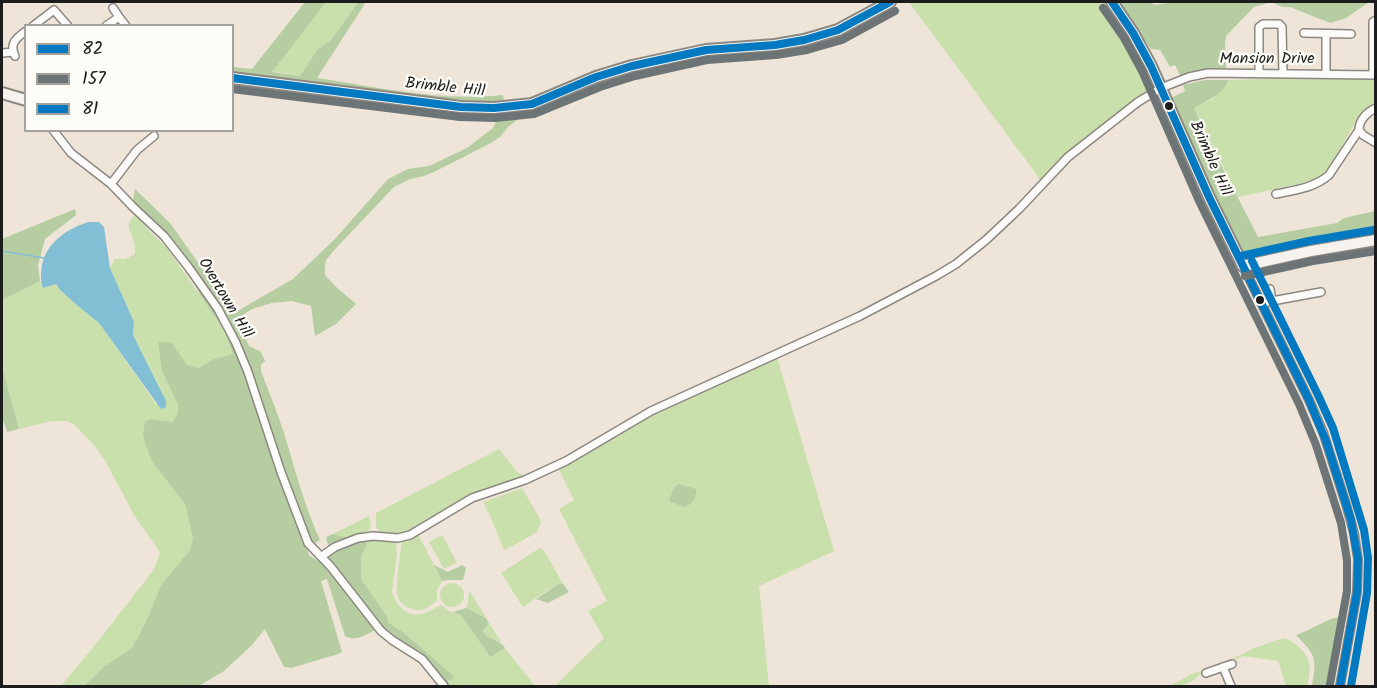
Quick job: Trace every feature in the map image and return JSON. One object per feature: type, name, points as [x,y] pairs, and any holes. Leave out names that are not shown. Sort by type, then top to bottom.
[{"type":"main road","name":"Brimble Hill","points":[[234,78],[461,107],[520,107],[542,101],[596,77],[632,66],[706,50],[789,43],[820,36],[838,30],[890,2]]},
{"type":"main road","name":"Brimble Hill","points":[[1112,2],[1140,45],[1243,266]]},
{"type":"main road","points":[[2,93],[24,99]]},
{"type":"main road","points":[[1243,266],[1376,240]]},
{"type":"street","points":[[35,24],[52,7],[66,24]]},
{"type":"street","points":[[112,8],[124,24]]},
{"type":"street","points":[[109,24],[119,17]]},
{"type":"street","points":[[1374,75],[1373,22],[1376,20]]},
{"type":"street","points":[[1259,74],[1259,28],[1263,24],[1282,26],[1282,74]]},
{"type":"street","points":[[3,54],[14,54],[12,48],[16,39],[24,33]]},
{"type":"street","points":[[1304,33],[1351,34]]},
{"type":"street","points":[[1326,34],[1326,74]]},
{"type":"street","name":"Mansion Drive","points":[[322,556],[358,538],[374,536],[398,538],[410,535],[472,498],[514,484],[566,461],[651,411],[860,316],[936,276],[956,264],[986,240],[1068,157],[1138,102],[1161,88],[1189,77],[1208,73],[1374,75]]},
{"type":"street","points":[[1276,194],[1301,189],[1323,180],[1335,168],[1359,130],[1359,124],[1364,116],[1376,108]]},
{"type":"street","points":[[1359,130],[1376,143]]},
{"type":"street","name":"Overtown Hill","points":[[54,132],[75,157],[111,184],[172,244],[204,289],[225,322],[248,372],[281,472],[310,545],[322,556],[381,631],[422,659],[444,687]]},
{"type":"street","points":[[111,184],[137,150],[154,136]]},
{"type":"street","points":[[1243,266],[1309,400],[1326,441],[1354,533],[1358,559],[1357,592],[1340,687]]},
{"type":"street","points":[[1270,289],[1272,301]]},
{"type":"street","points":[[1262,304],[1321,292]]},
{"type":"street","points":[[1206,673],[1232,664]]},
{"type":"street","points":[[1223,667],[1231,687]]},
{"type":"green space","points":[[305,2],[326,2],[272,72],[300,76],[317,50],[331,40],[358,2],[366,2],[317,78],[433,95],[480,97],[503,95],[504,100],[496,104],[442,101],[305,85],[284,90],[234,86],[234,67],[252,69]]},
{"type":"green space","points":[[326,2],[358,2],[331,40],[317,50],[300,76],[271,71]]},
{"type":"green space","points":[[909,2],[1106,2],[1138,53],[1154,85],[1081,142],[1042,182]]},
{"type":"green space","points":[[1116,2],[1150,2],[1155,5],[1172,2],[1272,2],[1254,7],[1226,36],[1226,68],[1180,75],[1175,65],[1170,67],[1160,50],[1151,49]]},
{"type":"green space","points":[[1272,2],[1369,2],[1346,18],[1330,23]]},
{"type":"green space","points":[[1375,79],[1375,102],[1360,114],[1331,166],[1323,174],[1299,184],[1238,197],[1194,107],[1212,99],[1229,80]]},
{"type":"green space","points":[[1205,80],[1229,80],[1219,93],[1194,108],[1258,237],[1337,223],[1344,218],[1375,211],[1375,236],[1254,258],[1243,257],[1215,205],[1171,98],[1185,91],[1183,85]]},
{"type":"green space","points":[[514,112],[525,114],[491,143],[434,172],[410,179],[394,187],[337,247],[326,260],[325,275],[356,304],[336,324],[315,336],[311,306],[292,301],[272,303],[252,309],[237,319],[249,346],[261,352],[265,361],[261,365],[261,371],[284,433],[304,500],[320,540],[313,544],[302,534],[309,555],[327,567],[330,554],[326,537],[333,534],[365,541],[367,544],[361,557],[361,579],[389,623],[403,632],[455,677],[447,682],[442,679],[427,659],[397,641],[381,627],[359,638],[345,636],[327,579],[321,581],[342,652],[338,654],[291,668],[284,667],[265,629],[252,645],[224,671],[199,686],[84,686],[103,667],[132,648],[161,585],[190,550],[193,538],[185,504],[153,463],[143,435],[145,421],[152,419],[173,422],[178,413],[178,405],[162,371],[158,342],[171,342],[187,365],[198,368],[214,359],[233,354],[224,330],[200,295],[177,248],[133,201],[135,189],[170,223],[234,313],[293,279],[335,239],[388,179],[408,169],[429,166],[467,148],[493,128],[499,116]]},
{"type":"green space","points":[[75,209],[76,215],[45,239],[38,265],[40,281],[2,300],[2,239]]},
{"type":"green space","points":[[135,215],[167,248],[224,330],[234,354],[214,359],[198,368],[187,366],[162,371],[178,405],[178,413],[174,422],[153,419],[146,421],[143,435],[153,463],[185,504],[193,538],[190,550],[161,585],[132,648],[103,667],[84,686],[61,686],[148,577],[156,565],[160,552],[134,515],[98,450],[75,425],[67,421],[51,421],[19,429],[2,366],[2,300],[40,281],[43,288],[56,284],[61,291],[99,323],[156,404],[163,394],[133,335],[134,322],[110,268],[115,259],[125,259],[135,254],[129,226]]},
{"type":"green space","points":[[777,357],[834,551],[759,586],[769,686],[555,686],[604,638],[588,611],[607,601],[559,509],[574,500],[559,470],[642,421]]},
{"type":"green space","points":[[2,366],[19,429],[7,432],[2,417]]},
{"type":"green space","points":[[499,449],[517,472],[526,477],[481,492],[414,530],[387,534],[376,528],[376,513]]},
{"type":"green space","points":[[678,484],[696,489],[694,500],[684,507],[669,501]]},
{"type":"green space","points":[[522,488],[541,523],[536,533],[505,550],[483,502]]},
{"type":"green space","points":[[369,516],[371,525],[365,533],[351,538],[333,534]]},
{"type":"green space","points":[[418,534],[442,581],[437,590],[437,600],[422,610],[405,606],[397,592],[402,540]]},
{"type":"green space","points":[[442,535],[457,562],[444,569],[429,542]]},
{"type":"green space","points":[[373,537],[396,541],[397,555],[392,592],[403,609],[417,615],[427,613],[441,605],[461,615],[489,656],[505,648],[535,686],[449,686],[447,682],[455,677],[403,632],[389,623],[386,615],[360,578],[361,557],[367,544],[360,540]]},
{"type":"green space","points":[[540,548],[544,550],[563,584],[546,591],[523,607],[501,573]]},
{"type":"green space","points":[[434,565],[448,572],[462,565],[466,568],[463,580],[442,581]]},
{"type":"green space","points":[[452,583],[460,587],[464,595],[460,603],[452,607],[444,603],[440,595],[444,587]]},
{"type":"green space","points":[[562,583],[569,592],[548,603],[536,599],[557,585]]},
{"type":"green space","points":[[469,590],[501,642],[486,635],[484,630],[486,618],[466,608]]},
{"type":"green space","points":[[466,608],[486,618],[488,624],[483,631],[505,648],[490,657],[461,615],[453,612]]},
{"type":"green space","points":[[1343,616],[1330,686],[1312,686],[1313,658],[1308,648],[1296,635]]},
{"type":"green space","points":[[1283,638],[1296,645],[1307,657],[1310,671],[1307,686],[1286,686],[1278,661],[1243,656],[1204,671],[1191,682],[1181,686],[1169,686],[1190,675]]},
{"type":"water","points":[[88,222],[99,222],[104,227],[110,268],[134,322],[133,335],[166,401],[166,407],[161,409],[99,323],[61,291],[56,284],[43,288],[42,265],[48,250],[59,237]]},
{"type":"waterway","points":[[2,251],[44,258]]},
{"type":"transit line","name":"82","points":[[234,78],[461,107],[494,108],[532,104],[596,77],[632,66],[706,50],[775,45],[804,40],[838,30],[890,2]]},
{"type":"transit line","name":"82","points":[[1112,2],[1133,33],[1151,66],[1209,197],[1309,400],[1326,441],[1351,520],[1358,559],[1357,592],[1340,686]]},
{"type":"transit line","name":"157","points":[[1103,8],[1124,38],[1142,71],[1199,201],[1299,404],[1316,445],[1341,523],[1347,560],[1347,591],[1330,684]]},
{"type":"transit line","name":"157","points":[[234,89],[460,117],[495,118],[534,114],[600,87],[635,76],[707,60],[776,55],[807,50],[842,40],[895,11]]},
{"type":"transit line","name":"81","points":[[1241,256],[1374,230]]},
{"type":"transit line","name":"157","points":[[1245,276],[1313,261],[1376,251]]},
{"type":"transit line","name":"81","points":[[1252,261],[1333,428],[1364,530],[1368,558],[1367,593],[1351,686]]}]
